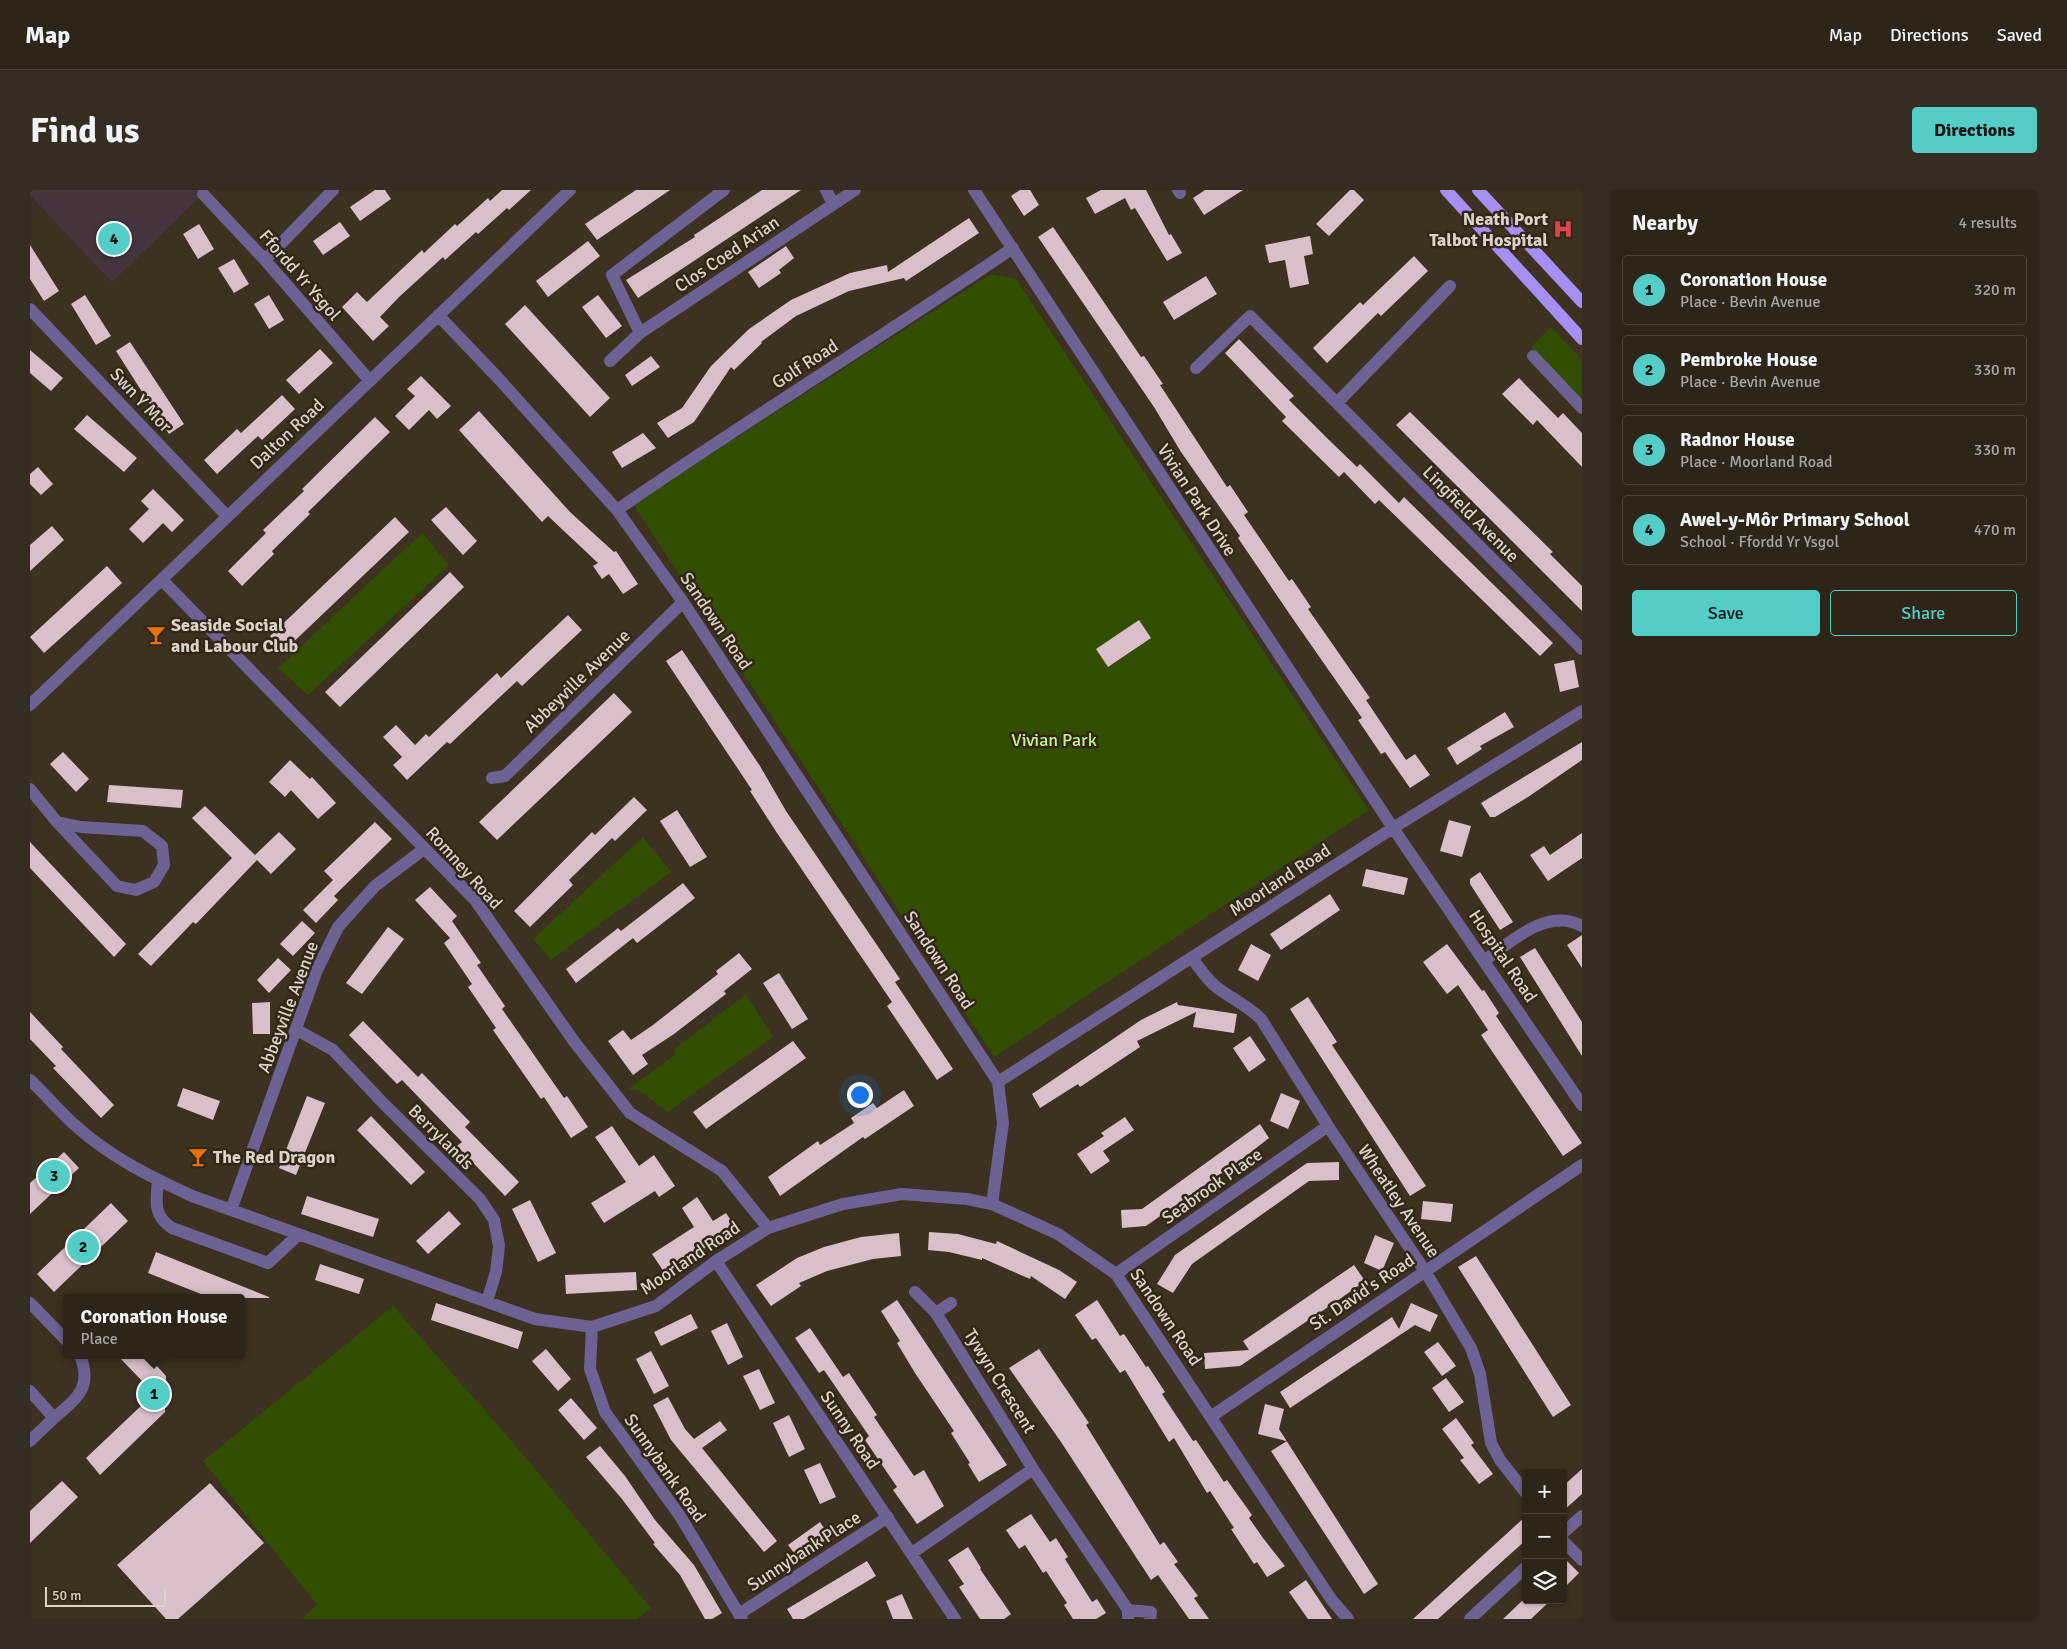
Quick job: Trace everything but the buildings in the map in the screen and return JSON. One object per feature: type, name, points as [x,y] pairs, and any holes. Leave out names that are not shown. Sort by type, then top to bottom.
[{"type":"main road","points":[[1446,190],[1582,339]]},
{"type":"main road","points":[[1478,190],[1582,302]]},
{"type":"street","points":[[265,260],[333,190]]},
{"type":"street","name":"Dalton Road","points":[[30,705],[570,190]]},
{"type":"street","points":[[640,333],[612,275],[724,190]]},
{"type":"street","points":[[826,190],[834,204]]},
{"type":"street","name":"Clos Coed Arian","points":[[610,361],[640,333],[855,190]]},
{"type":"street","name":"Vivian Park Drive","points":[[974,190],[1393,828]]},
{"type":"street","name":"Ffordd Yr Ysgol","points":[[203,194],[265,260],[370,380]]},
{"type":"street","name":"Golf Road","points":[[617,510],[711,445],[932,303],[1013,248]]},
{"type":"street","points":[[1337,403],[1450,286]]},
{"type":"street","name":"Swn Y Mor","points":[[30,309],[227,516]]},
{"type":"street","name":"Sandown Road","points":[[438,316],[498,378],[617,510],[683,602],[998,1082],[1003,1122],[992,1204],[1058,1234],[1116,1274],[1212,1416],[1331,1599],[1348,1619]]},
{"type":"street","name":"Lingfield Avenue","points":[[1196,368],[1250,316],[1582,649]]},
{"type":"street","points":[[1534,356],[1582,408]]},
{"type":"street","name":"Romney Road","points":[[162,580],[474,900],[573,1040],[630,1113],[722,1171],[768,1228]]},
{"type":"street","name":"Abbeyville Avenue","points":[[492,778],[505,776],[683,602]]},
{"type":"street","name":"Moorland Road","points":[[998,1082],[1393,828],[1582,711]]},
{"type":"street","points":[[30,789],[56,822],[117,886],[136,890],[154,882],[164,865],[162,846],[143,831],[81,827],[56,822]]},
{"type":"street","name":"Hospital Road","points":[[1393,828],[1485,960],[1582,1105]]},
{"type":"street","name":"Abbeyville Avenue","points":[[231,1210],[317,970],[338,927],[376,886],[424,849]]},
{"type":"street","points":[[1485,960],[1534,926],[1558,920],[1582,926]]},
{"type":"street","name":"Wheatley Avenue","points":[[1192,958],[1216,986],[1248,1006],[1261,1019],[1328,1126],[1424,1271],[1474,1357],[1480,1374],[1491,1443],[1500,1460],[1522,1488]]},
{"type":"street","name":"Berrylands","points":[[297,1030],[333,1050],[382,1104],[480,1199],[494,1220],[499,1246],[496,1272],[487,1301]]},
{"type":"street","name":"Moorland Road","points":[[30,1080],[77,1127],[120,1158],[158,1180],[298,1235],[487,1301],[535,1320],[592,1327],[656,1306],[716,1262],[768,1228],[843,1204],[902,1194],[966,1199],[992,1204]]},
{"type":"street","name":"Seabrook Place","points":[[1116,1274],[1328,1126]]},
{"type":"street","name":"St. David's Road","points":[[1212,1416],[1582,1164]]},
{"type":"street","points":[[158,1180],[158,1213],[162,1222],[172,1228],[268,1262],[298,1235]]},
{"type":"street","name":"Sunny Road","points":[[716,1262],[912,1553],[954,1619]]},
{"type":"street","name":"Tywyn Crescent","points":[[915,1292],[936,1313],[1033,1469],[1128,1614],[1151,1612],[1150,1619]]},
{"type":"street","points":[[936,1313],[951,1303]]},
{"type":"street","points":[[30,1304],[63,1337]]},
{"type":"street","name":"Sunnybank Road","points":[[592,1327],[590,1370],[605,1412],[680,1516],[740,1617]]},
{"type":"street","points":[[30,1441],[75,1400],[83,1390],[86,1378],[81,1359]]},
{"type":"street","points":[[30,1391],[54,1418]]},
{"type":"street","points":[[912,1553],[1033,1469]]},
{"type":"street","points":[[1567,1529],[1582,1516]]},
{"type":"street","name":"Sunnybank Place","points":[[740,1617],[888,1518]]},
{"type":"street","points":[[1567,1545],[1582,1560]]},
{"type":"street","points":[[1470,1619],[1522,1571]]},
{"type":"shaded area","points":[[30,190],[207,190],[112,282],[30,195]]},
{"type":"green space","name":"Vivian Park","points":[[991,274],[1016,279],[1369,810],[994,1057],[633,504]]},
{"type":"green space","points":[[1551,327],[1582,360],[1582,402],[1531,347]]},
{"type":"green space","points":[[422,533],[449,565],[308,695],[278,668]]},
{"type":"green space","points":[[643,837],[671,872],[551,960],[533,939]]},
{"type":"green space","points":[[746,994],[773,1037],[668,1112],[640,1091],[628,1089],[675,1055],[673,1050]]},
{"type":"green space","points":[[393,1306],[510,1439],[651,1608],[637,1619],[302,1619],[317,1605],[203,1461]]},
{"type":"place","name":"Neath Port Talbot Hospital","points":[[1563,229]]},
{"type":"place","name":"Awel-y-Môr Primary School","points":[[114,239]]},
{"type":"place","name":"Seaside Social and Labour Club","points":[[156,635]]},
{"type":"place","name":"The Red Dragon","points":[[198,1157]]},
{"type":"place","name":"Radnor House","points":[[54,1176]]},
{"type":"place","name":"Pembroke House","points":[[83,1247]]},
{"type":"place","name":"Coronation House","points":[[154,1394]]}]
